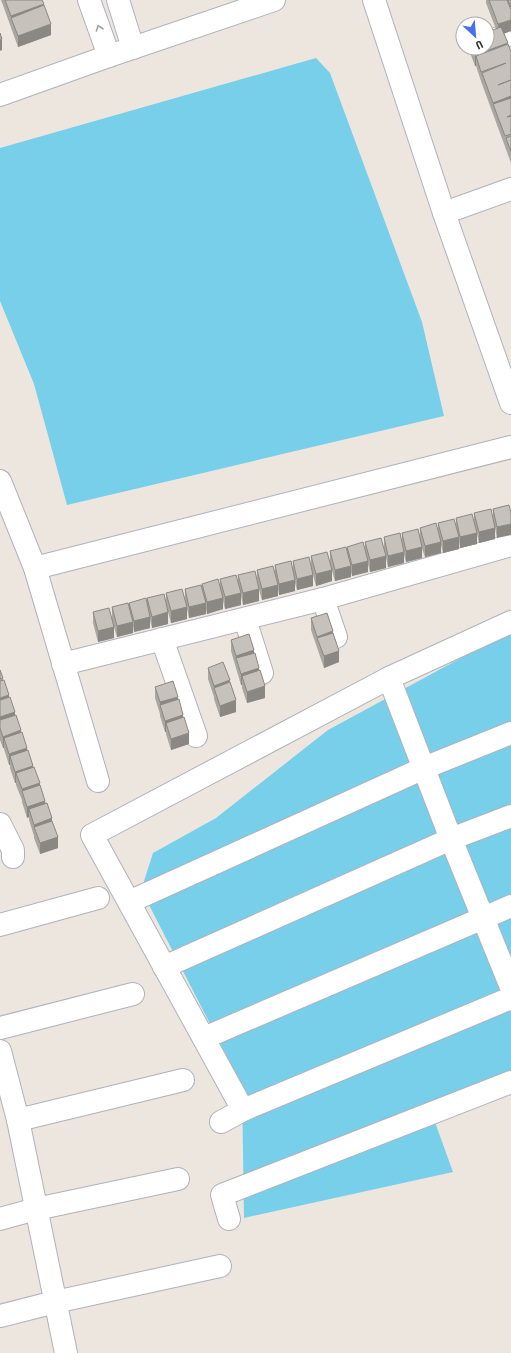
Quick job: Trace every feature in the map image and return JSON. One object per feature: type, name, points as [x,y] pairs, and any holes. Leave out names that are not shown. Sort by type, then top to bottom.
[{"type":"street","points":[[89,0],[109,56]]},
{"type":"street","points":[[118,0],[134,48]]},
{"type":"street","points":[[0,95],[274,0]]},
{"type":"street","points":[[374,0],[444,213],[511,403]]},
{"type":"street","points":[[495,39],[511,34]]},
{"type":"street","points":[[444,213],[511,189]]},
{"type":"street","points":[[34,568],[511,447]]},
{"type":"street","points":[[0,481],[34,568],[98,780]]},
{"type":"street","points":[[63,664],[323,599],[511,545]]},
{"type":"street","points":[[323,599],[336,637]]},
{"type":"street","points":[[245,619],[262,673]]},
{"type":"street","points":[[243,1110],[92,835],[389,678],[511,622]]},
{"type":"street","points":[[162,640],[196,736]]},
{"type":"street","points":[[389,678],[451,839],[511,986]]},
{"type":"street","points":[[129,902],[424,768],[511,734]]},
{"type":"street","points":[[164,967],[451,839],[511,816]]},
{"type":"street","points":[[0,826],[13,850],[13,857]]},
{"type":"street","points":[[0,925],[98,898]]},
{"type":"street","points":[[204,1038],[511,906]]},
{"type":"street","points":[[0,1028],[133,994]]},
{"type":"street","points":[[221,1122],[243,1110],[511,998]]},
{"type":"street","points":[[0,1051],[18,1120],[66,1353]]},
{"type":"street","points":[[18,1120],[183,1080]]},
{"type":"street","points":[[229,1219],[222,1195],[511,1082]]},
{"type":"street","points":[[0,1218],[178,1179]]},
{"type":"street","points":[[0,1316],[55,1302],[220,1266]]},
{"type":"water","points":[[316,58],[330,73],[422,322],[444,416],[67,505],[34,384],[0,301],[0,148]]},
{"type":"water","points":[[511,631],[511,1094],[432,1114],[453,1172],[244,1218],[242,1086],[148,903],[144,881],[153,853],[216,818],[328,730]]},
{"type":"building","points":[[5,0],[42,0],[44,4],[11,16]]},
{"type":"building","points":[[489,0],[507,0],[511,10],[511,20],[498,24]]},
{"type":"building","points":[[508,0],[511,0],[511,7]]},
{"type":"building","points":[[44,5],[51,24],[18,36],[11,18]]},
{"type":"building","points":[[501,27],[508,43],[495,48],[495,29]]},
{"type":"building","points":[[508,44],[511,52],[511,96],[493,103],[482,73],[506,63],[481,72],[476,56],[495,56],[495,49]]},
{"type":"building","points":[[511,98],[511,115],[507,117],[511,116],[511,134],[505,136],[493,104]]},
{"type":"building","points":[[511,136],[511,152],[506,138]]},
{"type":"building","points":[[509,505],[511,524],[497,527],[493,509]]},
{"type":"building","points":[[491,509],[495,528],[479,532],[474,513]]},
{"type":"building","points":[[472,514],[477,533],[460,537],[456,518]]},
{"type":"building","points":[[454,519],[459,537],[443,541],[438,523]]},
{"type":"building","points":[[436,523],[441,542],[425,546],[420,528]]},
{"type":"building","points":[[418,529],[422,547],[406,551],[402,533]]},
{"type":"building","points":[[400,533],[404,552],[388,556],[384,537]]},
{"type":"building","points":[[381,538],[386,556],[370,560],[365,542]]},
{"type":"building","points":[[363,542],[368,561],[352,565],[347,547]]},
{"type":"building","points":[[346,547],[351,566],[335,570],[330,551]]},
{"type":"building","points":[[327,552],[332,570],[316,574],[311,556]]},
{"type":"building","points":[[309,557],[313,575],[297,579],[293,561]]},
{"type":"building","points":[[291,561],[295,580],[279,584],[275,565]]},
{"type":"building","points":[[273,566],[278,585],[262,589],[257,570]]},
{"type":"building","points":[[255,571],[259,589],[243,593],[238,575]]},
{"type":"building","points":[[236,575],[241,593],[225,597],[220,579]]},
{"type":"building","points":[[218,579],[223,598],[207,602],[202,584]]},
{"type":"building","points":[[201,585],[206,603],[189,607],[185,589]]},
{"type":"building","points":[[182,589],[187,607],[171,611],[166,593]]},
{"type":"building","points":[[164,594],[168,612],[152,617],[147,598]]},
{"type":"building","points":[[146,598],[150,617],[134,621],[129,603]]},
{"type":"building","points":[[128,603],[133,622],[117,626],[112,607]]},
{"type":"building","points":[[109,608],[114,627],[98,631],[93,612]]},
{"type":"building","points":[[327,613],[333,631],[317,637],[311,618]]},
{"type":"building","points":[[333,633],[339,651],[324,656],[317,638]]},
{"type":"building","points":[[249,634],[254,650],[236,656],[231,640]]},
{"type":"building","points":[[255,653],[259,668],[241,674],[236,658]]},
{"type":"building","points":[[223,662],[230,680],[214,686],[208,668]]},
{"type":"building","points":[[0,670],[3,678],[0,679]]},
{"type":"building","points":[[260,670],[265,686],[247,692],[242,676]]},
{"type":"building","points":[[4,680],[9,695],[0,698],[0,681]]},
{"type":"building","points":[[173,681],[178,697],[160,702],[155,687]]},
{"type":"building","points":[[230,682],[236,700],[220,706],[214,688]]},
{"type":"building","points":[[10,697],[15,712],[0,717],[0,700]]},
{"type":"building","points":[[179,699],[183,715],[165,721],[160,705]]},
{"type":"building","points":[[16,715],[21,730],[3,737],[0,728],[0,720]]},
{"type":"building","points":[[184,717],[189,733],[171,739],[166,723]]},
{"type":"building","points":[[22,732],[27,748],[9,754],[4,738]]},
{"type":"building","points":[[28,750],[33,766],[15,772],[10,756]]},
{"type":"building","points":[[34,767],[40,783],[22,789],[16,773]]},
{"type":"building","points":[[40,785],[45,801],[27,807],[22,791]]},
{"type":"building","points":[[47,803],[52,818],[34,825],[29,809]]},
{"type":"building","points":[[52,821],[58,837],[40,843],[34,827]]}]
